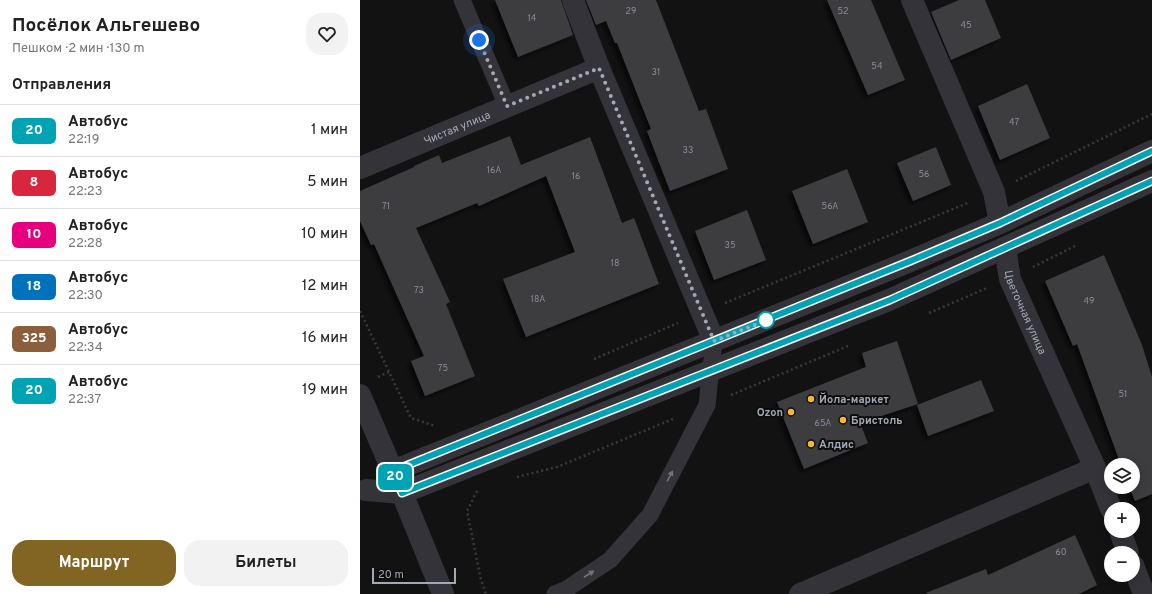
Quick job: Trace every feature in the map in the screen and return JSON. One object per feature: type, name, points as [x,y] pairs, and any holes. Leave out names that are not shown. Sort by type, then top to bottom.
[{"type":"street","points":[[573,0],[599,68],[714,341]]},
{"type":"street","name":"Цветочная улица","points":[[912,0],[994,192],[1010,279],[1095,468],[1108,502]]},
{"type":"street","name":"Чистая улица","points":[[360,168],[599,68]]},
{"type":"street","points":[[363,491],[393,471],[908,262],[1000,223],[1152,151]]},
{"type":"street","points":[[363,491],[402,493],[711,372],[890,300],[1152,181]]},
{"type":"street","points":[[360,395],[444,594]]},
{"type":"street","points":[[800,594],[1095,468]]},
{"type":"street","points":[[1139,582],[1144,594]]},
{"type":"lane","points":[[462,0],[507,106]]},
{"type":"lane","points":[[555,594],[565,590],[610,560],[650,515],[707,405],[714,341]]},
{"type":"path","points":[[593,360],[701,313],[994,192],[1152,114]]},
{"type":"path","points":[[360,311],[411,418],[433,426],[441,424]]},
{"type":"path","points":[[510,479],[557,467],[707,405]]},
{"type":"path","points":[[479,487],[467,511],[481,580],[486,594]]},
{"type":"building","points":[[495,0],[561,0],[573,35],[518,57]]},
{"type":"building","points":[[586,0],[656,0],[699,111],[706,109],[728,169],[670,191],[647,131],[651,129],[617,43],[615,43],[606,21],[596,25]]},
{"type":"building","points":[[827,0],[871,0],[905,80],[868,95]]},
{"type":"building","points":[[959,0],[985,0],[1001,38],[951,60],[931,12]]},
{"type":"building","points":[[1027,84],[1050,138],[1000,160],[978,106]]},
{"type":"building","points":[[510,136],[521,165],[590,137],[622,223],[634,218],[659,284],[526,337],[503,279],[575,252],[546,176],[479,206],[477,203],[416,228],[450,302],[446,304],[475,376],[425,396],[411,361],[424,356],[374,244],[371,245],[360,221],[360,191],[439,155],[442,163]]},
{"type":"building","points":[[936,147],[951,185],[913,201],[897,163]]},
{"type":"building","points":[[847,169],[868,222],[813,244],[792,191]]},
{"type":"building","points":[[747,210],[766,260],[714,280],[695,231]]},
{"type":"building","points":[[1104,255],[1142,345],[1152,377],[1152,494],[1135,501],[1132,494],[1140,494],[1140,458],[1118,458],[1077,344],[1073,346],[1045,281]]},
{"type":"building","points":[[897,341],[918,404],[860,423],[868,443],[804,469],[777,402],[866,367],[862,353]]},
{"type":"building","points":[[981,380],[994,411],[928,436],[917,405]]},
{"type":"building","points":[[1075,535],[1097,585],[1079,594],[926,593],[986,569],[988,575]]},
{"type":"bus line","name":"20","points":[[1152,151],[1000,223],[908,262],[393,471],[402,493],[890,300],[1152,181]]},
{"type":"place","name":"Йола-маркет","points":[[811,399]]},
{"type":"place","name":"Ozon","points":[[791,412]]},
{"type":"place","name":"Бристоль","points":[[843,420]]},
{"type":"place","name":"Алдис","points":[[811,444]]},
{"type":"route","points":[[479,40],[507,106],[599,68],[695,299],[714,341],[772,318],[766,320]]}]
